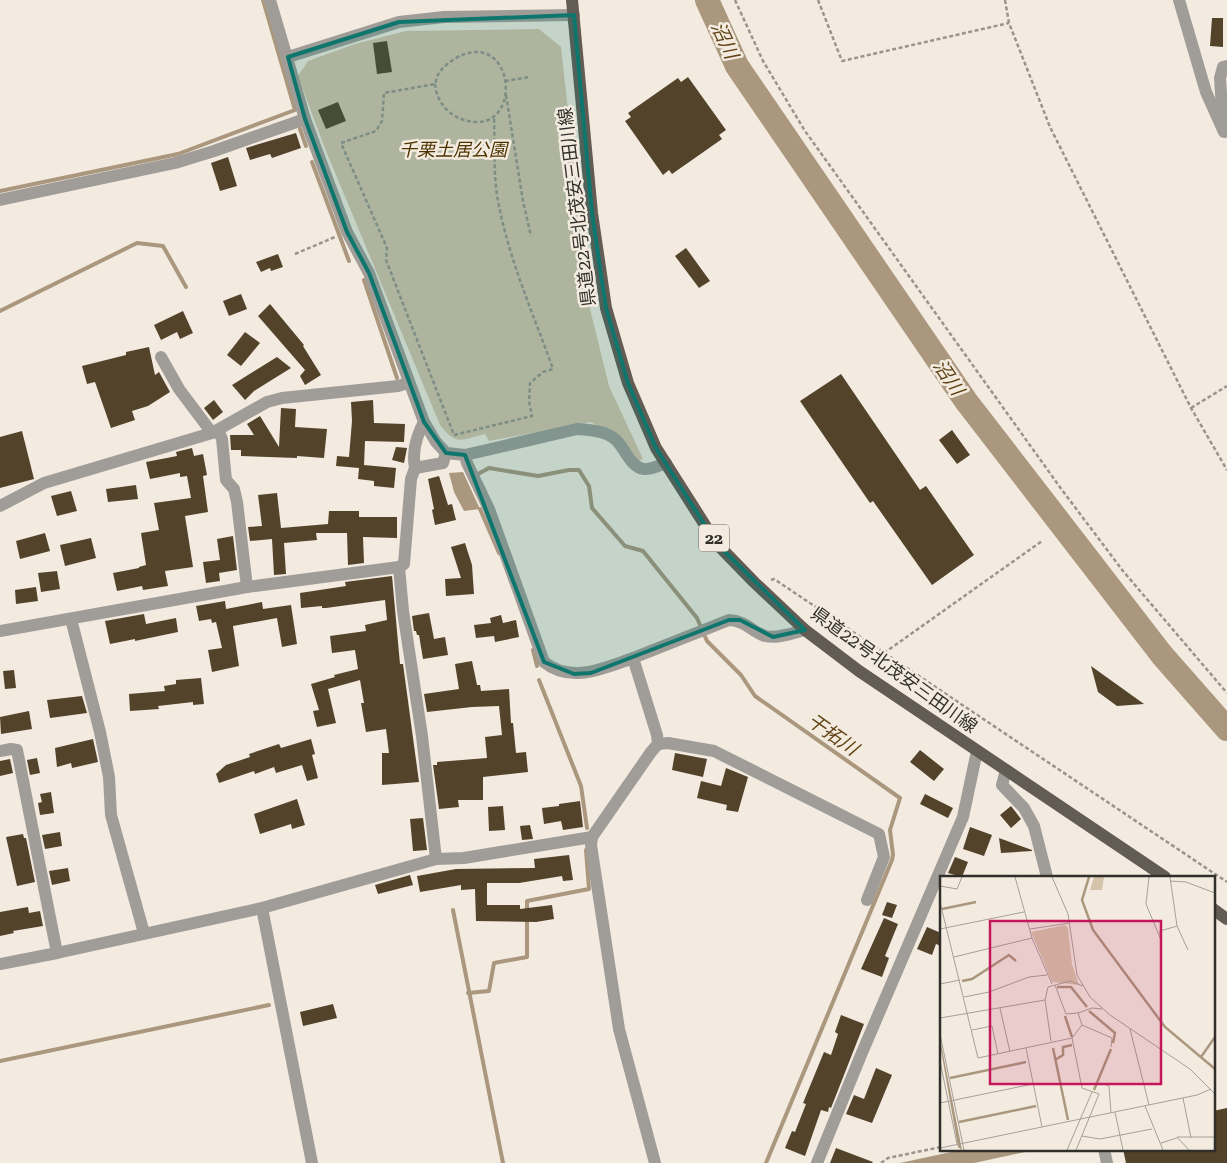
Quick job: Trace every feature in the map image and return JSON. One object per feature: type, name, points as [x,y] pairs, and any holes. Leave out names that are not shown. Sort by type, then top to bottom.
[{"type":"main road","name":"県道22号北茂安三田川線","points":[[572,0],[592,213],[606,308],[628,383],[656,448],[717,544],[804,630],[859,671],[1163,876]]},
{"type":"main road","points":[[1214,911],[1227,919]]},
{"type":"street","points":[[270,0],[305,119],[347,232],[369,273],[408,383],[424,422],[436,442],[446,453],[465,455],[577,429],[589,430],[602,432],[617,440],[637,467],[645,470],[666,463]]},
{"type":"street","points":[[1179,0],[1206,92],[1224,132],[1220,78],[1223,67],[1227,66]]},
{"type":"street","points":[[288,57],[399,22],[444,17],[574,14]]},
{"type":"street","points":[[0,200],[174,163],[305,119]]},
{"type":"street","points":[[161,357],[179,389],[222,439],[226,480],[234,489],[237,502],[247,587]]},
{"type":"street","points":[[0,506],[44,484],[215,431],[267,402],[282,398],[398,386],[408,383]]},
{"type":"street","points":[[0,631],[247,587],[399,567],[404,564],[411,479],[415,468],[413,460],[416,437],[424,422]]},
{"type":"street","points":[[415,468],[443,463],[446,453]]},
{"type":"street","points":[[465,455],[489,509],[544,662],[551,668],[574,674],[591,673],[729,620],[740,620],[764,636],[773,637],[804,630]]},
{"type":"street","points":[[399,567],[403,611],[422,736],[436,859]]},
{"type":"street","points":[[71,619],[100,732],[108,777],[111,814],[144,933]]},
{"type":"street","points":[[632,658],[657,735],[658,744]]},
{"type":"street","points":[[655,1163],[619,1030],[591,845],[592,837],[651,752],[658,744],[668,743],[714,751],[879,834],[884,857],[867,900]]},
{"type":"street","points":[[0,751],[17,750],[57,953]]},
{"type":"street","points":[[817,1163],[963,817],[977,751]]},
{"type":"street","points":[[1006,770],[1002,785],[1024,808],[1034,826],[1047,876]]},
{"type":"street","points":[[0,964],[262,908],[436,859],[464,858],[592,837]]},
{"type":"street","points":[[262,908],[311,1163]]},
{"type":"street","points":[[1104,1150],[1107,1163]]},
{"type":"path","points":[[735,0],[762,61],[805,130],[855,201],[1062,490],[1123,571],[1227,693]]},
{"type":"path","points":[[818,0],[842,61],[1009,23]]},
{"type":"path","points":[[1005,0],[1009,23],[1050,128],[1191,408],[1227,470]]},
{"type":"path","points":[[505,93],[498,114],[489,120],[477,122],[456,116],[440,102],[436,95],[435,84],[439,72],[455,58],[468,53],[479,52],[492,56],[500,64],[506,80],[505,93],[523,201],[531,236]]},
{"type":"path","points":[[506,80],[530,78]]},
{"type":"path","points":[[435,84],[384,93],[382,121],[376,130],[341,143],[387,248],[386,260],[454,435],[532,416],[529,401],[530,383],[543,372],[553,369],[518,277],[498,201],[495,174],[494,117]]},
{"type":"path","points":[[295,254],[335,237]]},
{"type":"path","points":[[1191,408],[1227,386]]},
{"type":"path","points":[[884,652],[1042,541]]},
{"type":"path","points":[[754,582],[774,579],[1227,882]]},
{"type":"path","points":[[881,1163],[888,1158],[940,1147]]},
{"type":"highlighted area","points":[[574,15],[592,213],[606,308],[628,383],[656,448],[717,544],[805,630],[773,637],[740,620],[729,620],[591,673],[574,674],[544,662],[465,455],[446,453],[424,422],[369,273],[347,232],[305,119],[288,57],[399,22]]},
{"type":"green space","name":"千栗土居公園","points":[[539,29],[561,47],[590,309],[609,386],[643,459],[637,461],[620,439],[591,422],[489,441],[485,434],[460,440],[455,439],[446,432],[440,425],[324,146],[298,76],[308,61],[355,44],[406,31]]},
{"type":"shaded area","points":[[463,472],[480,509],[464,511],[454,492],[449,473]]},
{"type":"shaded area","points":[[960,1150],[1034,1150],[974,1163],[900,1163]]},
{"type":"building","points":[[1212,18],[1223,18],[1223,47],[1210,46]]},
{"type":"building","points":[[387,41],[392,72],[377,74],[373,43]]},
{"type":"building","points":[[688,77],[726,130],[719,135],[722,139],[672,174],[669,170],[663,175],[625,121],[631,117],[628,113],[678,78],[681,82]]},
{"type":"building","points":[[338,102],[346,121],[326,129],[318,110]]},
{"type":"building","points":[[296,133],[301,148],[272,158],[270,154],[250,160],[246,148]]},
{"type":"building","points":[[228,157],[237,186],[220,191],[211,163]]},
{"type":"building","points":[[686,248],[710,281],[699,288],[675,256]]},
{"type":"building","points":[[278,254],[283,267],[271,271],[270,268],[261,272],[256,262]]},
{"type":"building","points":[[241,294],[247,309],[229,316],[223,301]]},
{"type":"building","points":[[270,304],[304,345],[321,375],[305,385],[300,376],[305,370],[258,316]]},
{"type":"building","points":[[183,311],[193,333],[180,339],[177,332],[161,340],[154,325]]},
{"type":"building","points":[[245,332],[260,343],[241,366],[227,355]]},
{"type":"building","points":[[149,347],[155,375],[159,372],[170,392],[148,406],[132,411],[135,420],[111,428],[95,382],[87,384],[82,366]]},
{"type":"building","points":[[277,357],[291,368],[254,391],[245,400],[232,385]]},
{"type":"building","points":[[841,374],[920,490],[926,486],[974,555],[932,585],[873,501],[870,503],[800,401]]},
{"type":"building","points":[[214,400],[223,412],[213,420],[204,408]]},
{"type":"building","points":[[373,400],[374,423],[405,424],[404,442],[365,441],[364,465],[396,468],[394,488],[374,486],[374,481],[358,479],[359,468],[336,466],[337,456],[349,457],[352,421],[351,402]]},
{"type":"building","points":[[281,408],[296,409],[295,427],[327,429],[324,458],[241,456],[241,450],[231,450],[230,435],[254,435],[247,424],[260,416],[279,447]]},
{"type":"building","points":[[952,430],[970,455],[957,464],[939,440]]},
{"type":"building","points":[[22,431],[34,479],[0,488],[0,437]]},
{"type":"building","points":[[396,447],[407,448],[404,463],[392,460]]},
{"type":"building","points":[[192,448],[194,456],[203,454],[207,475],[203,476],[208,512],[185,516],[193,567],[165,571],[168,586],[143,590],[142,586],[117,591],[113,573],[146,565],[141,533],[159,530],[154,503],[191,498],[187,476],[180,477],[180,473],[150,479],[146,462],[177,456],[176,452]]},
{"type":"building","points":[[439,476],[448,505],[452,504],[456,520],[435,525],[428,479]]},
{"type":"building","points":[[136,485],[138,499],[108,502],[106,489]]},
{"type":"building","points":[[71,491],[77,511],[57,516],[51,496]]},
{"type":"building","points":[[277,493],[281,528],[328,524],[329,511],[359,511],[359,517],[397,517],[397,538],[363,537],[364,563],[348,565],[347,533],[316,533],[317,540],[284,543],[286,574],[274,575],[272,539],[250,541],[248,527],[262,526],[258,495]]},
{"type":"building","points":[[45,533],[50,551],[20,559],[16,541]]},
{"type":"building","points":[[233,536],[237,570],[219,573],[220,581],[206,583],[203,562],[220,560],[217,539]]},
{"type":"building","points":[[91,538],[96,558],[65,566],[60,545]]},
{"type":"building","points":[[465,543],[472,565],[474,594],[446,596],[445,579],[461,578],[451,547]]},
{"type":"building","points":[[57,571],[60,589],[41,592],[38,573]]},
{"type":"building","points":[[392,576],[400,664],[403,664],[419,782],[382,785],[382,753],[389,753],[386,729],[366,732],[361,703],[364,703],[360,680],[328,689],[336,723],[317,727],[313,711],[319,710],[311,684],[335,677],[334,675],[358,669],[355,650],[332,653],[330,636],[366,631],[365,625],[387,620],[385,600],[326,608],[322,608],[322,606],[301,608],[300,593],[346,586],[345,582]]},
{"type":"building","points":[[36,587],[38,601],[16,604],[15,590]]},
{"type":"building","points":[[225,601],[226,609],[262,602],[263,609],[291,605],[297,644],[282,647],[277,618],[233,626],[239,666],[212,672],[208,650],[222,648],[216,622],[212,623],[211,619],[199,621],[196,606]]},
{"type":"building","points":[[429,613],[434,639],[445,637],[448,655],[423,659],[419,635],[414,631],[412,616]]},
{"type":"building","points":[[144,614],[146,624],[176,618],[178,632],[110,644],[105,621]]},
{"type":"building","points":[[501,615],[503,623],[516,620],[519,637],[495,642],[494,636],[476,638],[474,625],[491,623],[490,618]]},
{"type":"building","points":[[472,661],[477,685],[480,685],[481,691],[509,689],[511,723],[513,723],[516,753],[526,752],[528,772],[483,777],[483,800],[458,800],[459,807],[439,809],[433,765],[437,765],[437,762],[487,758],[485,737],[502,735],[499,706],[427,712],[424,694],[459,689],[455,664]]},
{"type":"building","points":[[1091,666],[1144,704],[1117,706],[1098,692]]},
{"type":"building","points":[[14,670],[16,688],[5,689],[3,671]]},
{"type":"building","points":[[201,678],[204,704],[193,705],[193,702],[158,706],[159,709],[130,711],[129,694],[165,691],[164,686],[176,684],[176,680]]},
{"type":"building","points":[[82,696],[87,713],[50,718],[47,700]]},
{"type":"building","points":[[29,711],[32,729],[1,734],[0,717]]},
{"type":"building","points":[[93,739],[98,762],[72,768],[71,763],[57,767],[55,748]]},
{"type":"building","points":[[311,739],[315,754],[312,755],[318,778],[307,781],[302,765],[276,773],[274,767],[255,774],[254,771],[219,783],[216,774],[226,765],[250,757],[249,754],[279,744],[281,748]]},
{"type":"building","points":[[920,750],[944,769],[934,781],[910,762]]},
{"type":"building","points":[[675,753],[707,759],[703,777],[672,770]]},
{"type":"building","points":[[37,758],[40,773],[30,775],[27,760]]},
{"type":"building","points":[[10,759],[13,773],[0,776],[0,761]]},
{"type":"building","points":[[726,768],[748,777],[738,812],[726,810],[727,805],[697,798],[701,781],[721,786]]},
{"type":"building","points":[[51,792],[54,813],[40,815],[38,803],[42,802],[40,794]]},
{"type":"building","points":[[925,794],[953,808],[948,818],[920,804]]},
{"type":"building","points":[[297,799],[305,825],[292,829],[291,824],[260,834],[254,814]]},
{"type":"building","points":[[580,801],[583,827],[563,830],[561,821],[544,824],[542,808]]},
{"type":"building","points":[[503,806],[505,830],[489,831],[488,807]]},
{"type":"building","points":[[1011,806],[1021,819],[1011,828],[1000,815]]},
{"type":"building","points":[[423,818],[427,850],[413,851],[410,819]]},
{"type":"building","points":[[530,825],[533,839],[522,840],[520,826]]},
{"type":"building","points":[[970,827],[992,835],[984,856],[963,849]]},
{"type":"building","points":[[60,832],[62,846],[45,849],[42,835]]},
{"type":"building","points":[[23,834],[24,838],[26,838],[35,882],[17,886],[6,837]]},
{"type":"building","points":[[999,838],[1032,850],[1032,851],[1001,853]]},
{"type":"building","points":[[569,855],[573,880],[563,881],[562,876],[519,883],[487,883],[487,905],[520,905],[520,909],[552,905],[554,919],[536,922],[476,921],[475,889],[461,890],[461,885],[420,892],[417,876],[456,869],[535,868],[534,859]]},
{"type":"building","points":[[955,857],[968,862],[962,876],[948,873]]},
{"type":"building","points":[[68,868],[70,881],[52,885],[49,871]]},
{"type":"building","points":[[410,875],[413,885],[378,894],[375,885]]},
{"type":"building","points":[[887,902],[897,905],[892,918],[882,915]]},
{"type":"building","points":[[28,907],[29,913],[40,911],[43,926],[13,931],[14,933],[0,936],[0,912]]},
{"type":"building","points":[[884,918],[898,924],[885,956],[889,958],[882,977],[861,969]]},
{"type":"building","points":[[927,927],[940,933],[940,946],[936,944],[932,955],[917,949]]},
{"type":"building","points":[[333,1004],[337,1018],[303,1026],[300,1012]]},
{"type":"building","points":[[841,1015],[864,1024],[831,1108],[829,1107],[828,1112],[821,1110],[805,1156],[785,1148],[792,1131],[795,1132],[806,1104],[803,1103],[824,1052],[831,1055],[838,1034],[835,1032]]},
{"type":"building","points":[[876,1068],[892,1075],[872,1123],[846,1114],[854,1095],[864,1099]]},
{"type":"building","points":[[1227,1108],[1227,1163],[1126,1163],[1123,1150],[1214,1150],[1214,1111]]},
{"type":"building","points":[[836,1148],[873,1162],[830,1163]]},
{"type":"waterway","points":[[0,191],[178,154],[295,110],[263,0]]},
{"type":"waterway","name":"沼川","points":[[707,0],[737,66],[966,401],[1162,655],[1227,729]]},
{"type":"waterway","points":[[300,129],[306,146]]},
{"type":"waterway","points":[[312,162],[349,261]]},
{"type":"waterway","points":[[0,311],[137,243],[163,246],[186,287]]},
{"type":"waterway","points":[[364,280],[397,378]]},
{"type":"waterway","name":"干拓川","points":[[478,474],[489,468],[538,476],[579,470],[589,486],[592,508],[625,546],[643,551],[697,618],[707,641],[741,675],[755,696],[900,798],[890,830],[892,860],[766,1163]]},
{"type":"waterway","points":[[480,509],[499,553]]},
{"type":"waterway","points":[[533,650],[537,666]]},
{"type":"waterway","points":[[539,680],[581,786],[587,828]]},
{"type":"waterway","points":[[527,912],[527,901],[589,889],[586,850]]},
{"type":"waterway","points":[[453,910],[503,1163]]},
{"type":"waterway","points":[[468,993],[489,991],[494,963],[527,957],[527,919]]},
{"type":"waterway","points":[[0,1061],[269,1005]]}]
